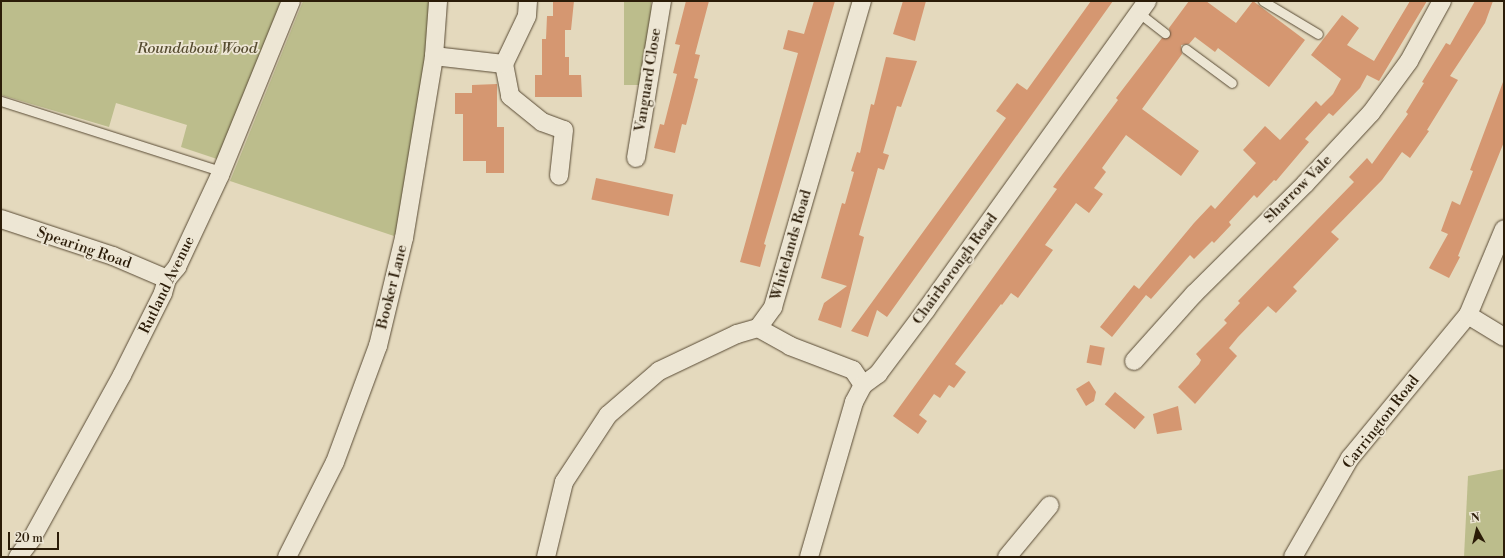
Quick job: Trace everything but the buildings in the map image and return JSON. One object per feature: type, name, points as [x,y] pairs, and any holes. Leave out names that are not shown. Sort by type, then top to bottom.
[{"type":"street","name":"Rutland Avenue","points":[[18,557],[31,540],[122,375],[163,293],[167,279],[177,267],[221,171],[290,1]]},
{"type":"street","name":"Booker Lane","points":[[288,557],[335,462],[378,346],[404,238],[434,56],[438,1]]},
{"type":"street","points":[[528,1],[527,16],[504,64],[510,96],[542,122],[564,130],[559,176]]},
{"type":"street","name":"Vanguard Close","points":[[636,158],[662,1]]},
{"type":"street","name":"Whitelands Road","points":[[758,328],[773,307],[862,1]]},
{"type":"street","name":"Sharrow Vale","points":[[1134,361],[1194,294],[1305,184],[1371,113],[1409,61],[1442,1]]},
{"type":"street","name":"Chairborough Road","points":[[809,557],[854,402],[863,385],[878,374],[926,310],[1143,7]]},
{"type":"street","points":[[434,56],[504,64]]},
{"type":"street","name":"Spearing Road","points":[[1,219],[113,256],[167,279]]},
{"type":"street","name":"Carrington Road","points":[[1293,557],[1350,458],[1468,314],[1504,229]]},
{"type":"street","points":[[1468,314],[1504,337]]},
{"type":"street","points":[[546,557],[564,482],[608,416],[659,371],[737,334],[758,328],[790,346],[853,370],[863,385]]},
{"type":"street","points":[[1007,557],[1050,505]]},
{"type":"lane","points":[[1263,1],[1318,34]]},
{"type":"lane","points":[[1143,7],[1165,33]]},
{"type":"lane","points":[[1186,48],[1232,83]]},
{"type":"lane","points":[[1,101],[221,171]]},
{"type":"green space","name":"Roundabout Wood","points":[[1,1],[283,1],[217,159],[181,147],[187,125],[116,103],[109,127],[1,95]]},
{"type":"green space","points":[[303,1],[434,1],[407,206],[394,236],[230,181]]},
{"type":"green space","points":[[624,1],[651,1],[651,85],[624,85]]},
{"type":"green space","points":[[1504,469],[1504,557],[1464,557],[1468,476]]}]
